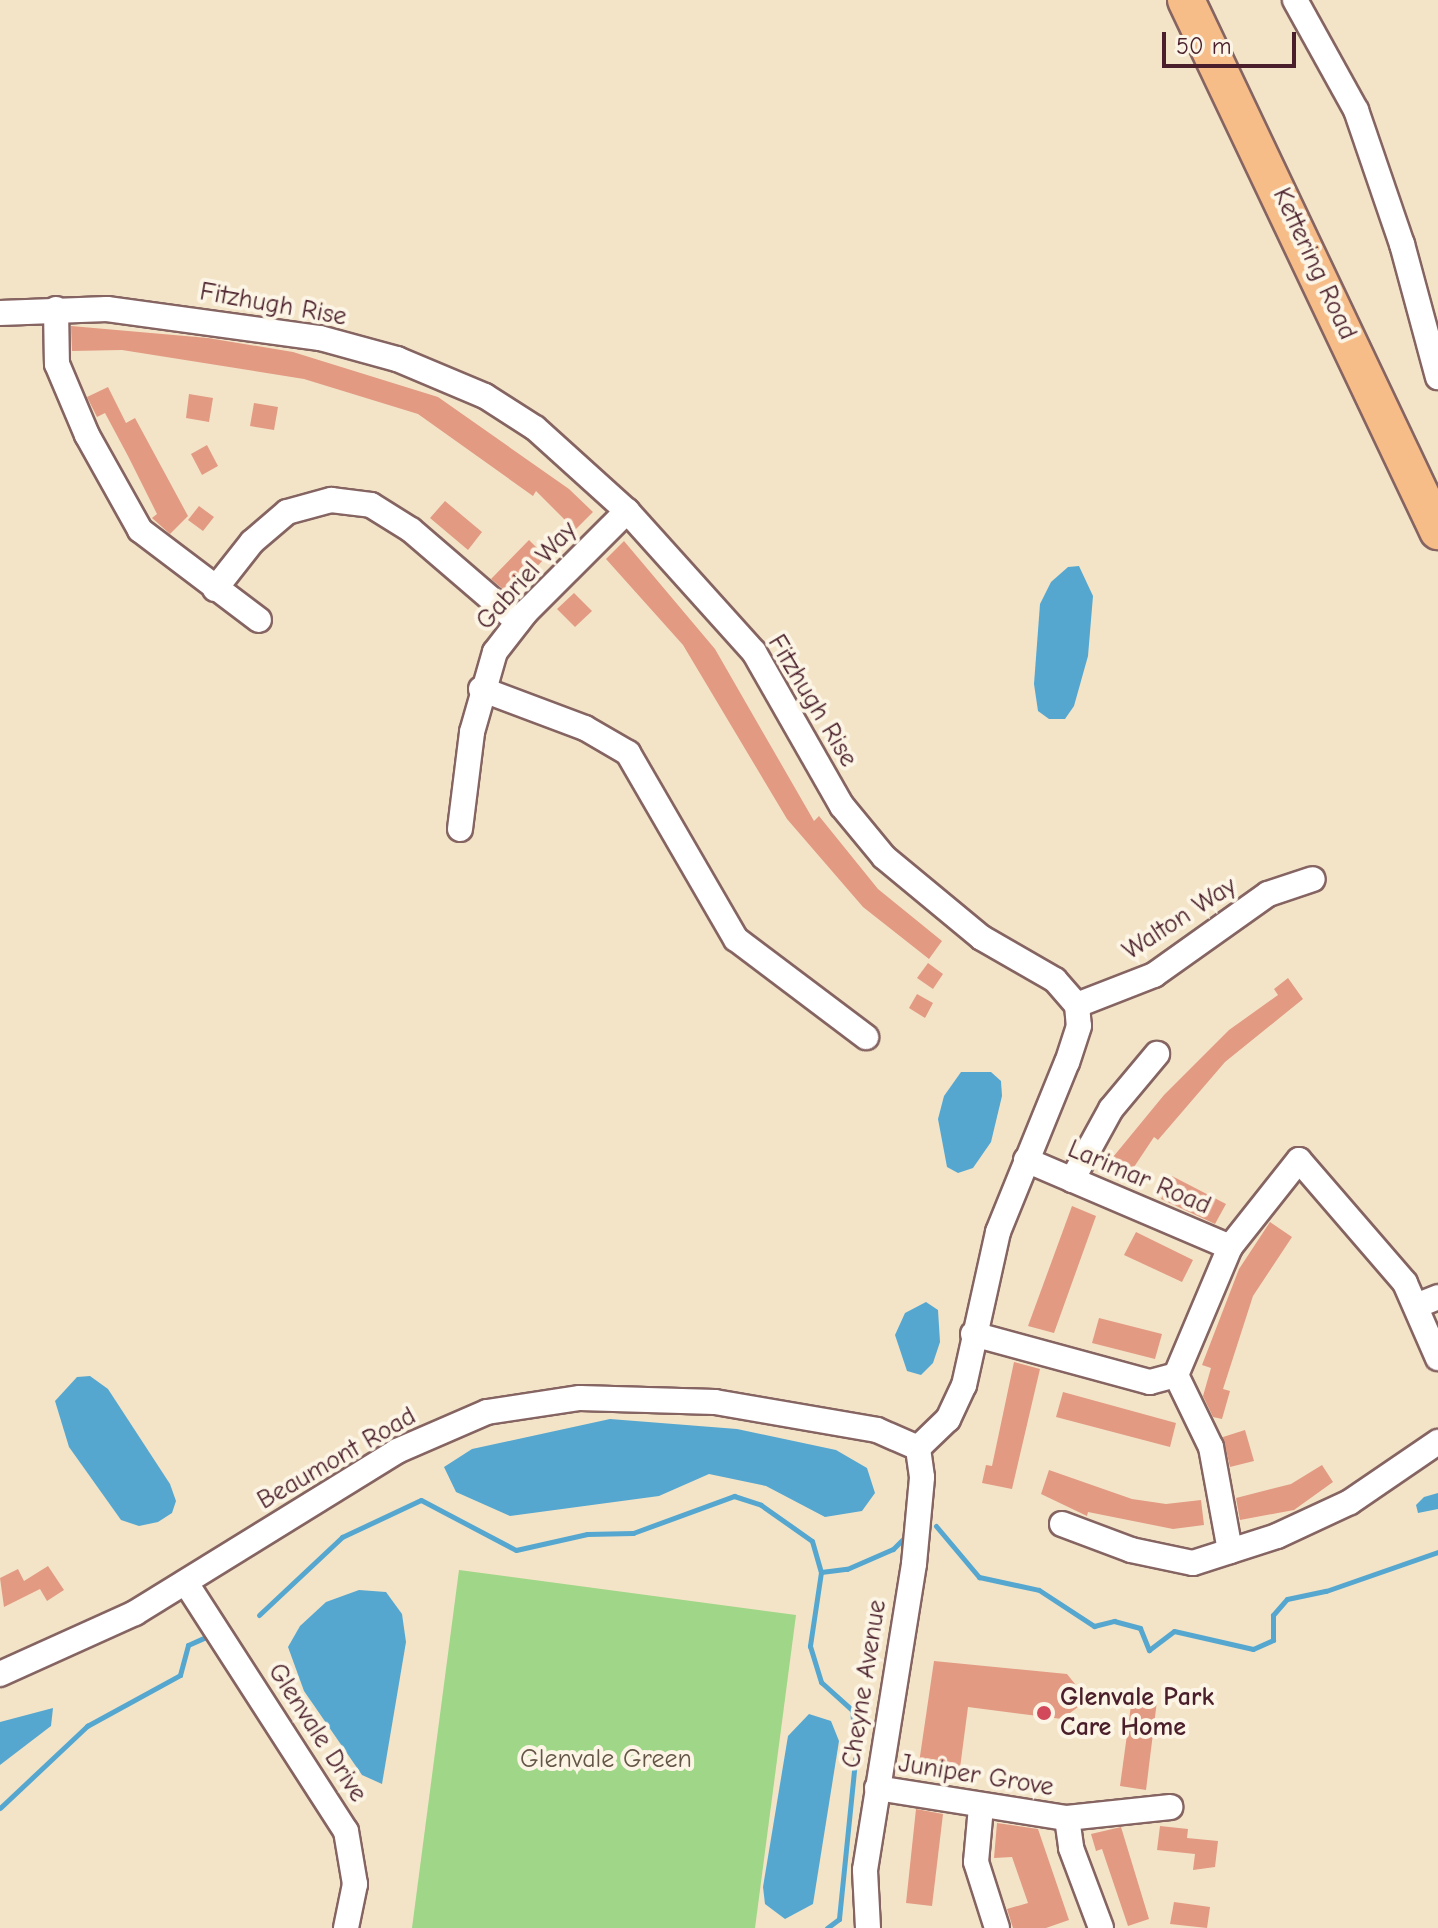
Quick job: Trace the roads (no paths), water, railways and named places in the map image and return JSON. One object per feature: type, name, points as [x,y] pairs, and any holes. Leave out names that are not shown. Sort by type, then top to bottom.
[{"type":"highway","name":"Kettering Road","points":[[1186,0],[1438,531]]},
{"type":"street","points":[[1295,0],[1356,110],[1402,244],[1438,377]]},
{"type":"street","points":[[56,309],[57,364],[87,435],[140,530],[259,620]]},
{"type":"street","name":"Fitzhugh Rise","points":[[0,313],[56,309],[231,323],[320,338],[397,359],[485,396],[535,428],[627,511],[754,652],[842,806],[884,857],[982,938],[1055,980],[1077,1005]]},
{"type":"street","points":[[215,589],[252,542],[287,512],[331,500],[371,505],[411,530],[518,622]]},
{"type":"street","name":"Gabriel Way","points":[[460,829],[481,689],[495,652],[518,622],[627,511]]},
{"type":"street","points":[[481,689],[585,728],[628,753],[736,939],[866,1037]]},
{"type":"street","name":"Walton Way","points":[[1077,1005],[1154,975],[1268,894],[1313,879]]},
{"type":"street","points":[[918,1448],[948,1419],[964,1385],[998,1232],[1067,1062],[1079,1026],[1077,1005]]},
{"type":"street","points":[[1072,1180],[1111,1109],[1157,1054]]},
{"type":"street","name":"Larimar Road","points":[[1026,1160],[1230,1247]]},
{"type":"street","points":[[1230,1551],[1211,1447],[1176,1375],[1230,1247],[1299,1160],[1396,1272],[1427,1302],[1438,1358]]},
{"type":"street","points":[[973,1334],[1150,1382],[1176,1375]]},
{"type":"street","name":"Beaumont Road","points":[[0,1674],[135,1613],[397,1451],[487,1412],[580,1398],[715,1402],[877,1430],[918,1448]]},
{"type":"street","points":[[1062,1524],[1131,1550],[1193,1563],[1350,1502],[1438,1442]]},
{"type":"street","name":"Cheyne Avenue","points":[[868,1928],[865,1870],[917,1533],[922,1477],[918,1448]]},
{"type":"street","name":"Glenvale Drive","points":[[186,1583],[346,1831],[355,1884],[346,1928]]},
{"type":"street","name":"Juniper Grove","points":[[877,1788],[981,1807],[1067,1818],[1170,1807]]},
{"type":"street","points":[[981,1807],[976,1862],[997,1928]]},
{"type":"street","name":"Juniper Grove","points":[[1067,1818],[1071,1848],[1101,1928]]},
{"type":"water","points":[[1079,566],[1093,596],[1088,656],[1074,706],[1065,719],[1049,719],[1038,711],[1034,684],[1040,604],[1051,582],[1068,567]]},
{"type":"water","points":[[961,1072],[991,1072],[1001,1081],[1002,1096],[991,1142],[973,1168],[958,1173],[947,1167],[938,1119],[944,1096]]},
{"type":"water","points":[[926,1302],[938,1310],[940,1342],[933,1363],[921,1375],[907,1371],[895,1335],[905,1313]]},
{"type":"water","points":[[90,1376],[108,1389],[170,1484],[176,1501],[172,1513],[158,1522],[139,1526],[121,1520],[69,1447],[55,1401],[77,1377]]},
{"type":"water","points":[[610,1419],[737,1429],[836,1450],[867,1468],[875,1493],[862,1511],[825,1517],[766,1486],[709,1474],[659,1496],[510,1516],[456,1492],[444,1467],[472,1449]]},
{"type":"water","points":[[1438,1493],[1438,1509],[1418,1513],[1416,1505],[1424,1497]]},
{"type":"water","points":[[359,1590],[386,1592],[402,1614],[406,1642],[382,1784],[362,1775],[304,1691],[288,1647],[300,1626],[326,1602]]},
{"type":"water","points":[[53,1708],[51,1726],[0,1765],[0,1722]]},
{"type":"water","points":[[809,1714],[831,1721],[839,1741],[813,1904],[785,1919],[765,1904],[763,1887],[788,1736]]},
{"type":"waterway","points":[[259,1615],[342,1537],[421,1500],[516,1550],[587,1534],[633,1533],[734,1496],[761,1505],[812,1541],[821,1572],[810,1646],[821,1682],[852,1710],[856,1751],[839,1919],[827,1928]]},
{"type":"waterway","points":[[936,1526],[979,1577],[1039,1590],[1094,1626],[1114,1621],[1140,1628],[1149,1650],[1174,1631],[1253,1649],[1273,1640],[1273,1615],[1287,1599],[1326,1591],[1438,1552]]},
{"type":"waterway","points":[[821,1572],[847,1569],[893,1549],[909,1533]]},
{"type":"waterway","points":[[0,1808],[87,1726],[180,1675],[188,1645],[206,1637]]},
{"type":"place","name":"Glenvale Park Care Home","points":[[1044,1713]]},
{"type":"park label","name":"Glenvale Green","points":[[606,1760]]}]
